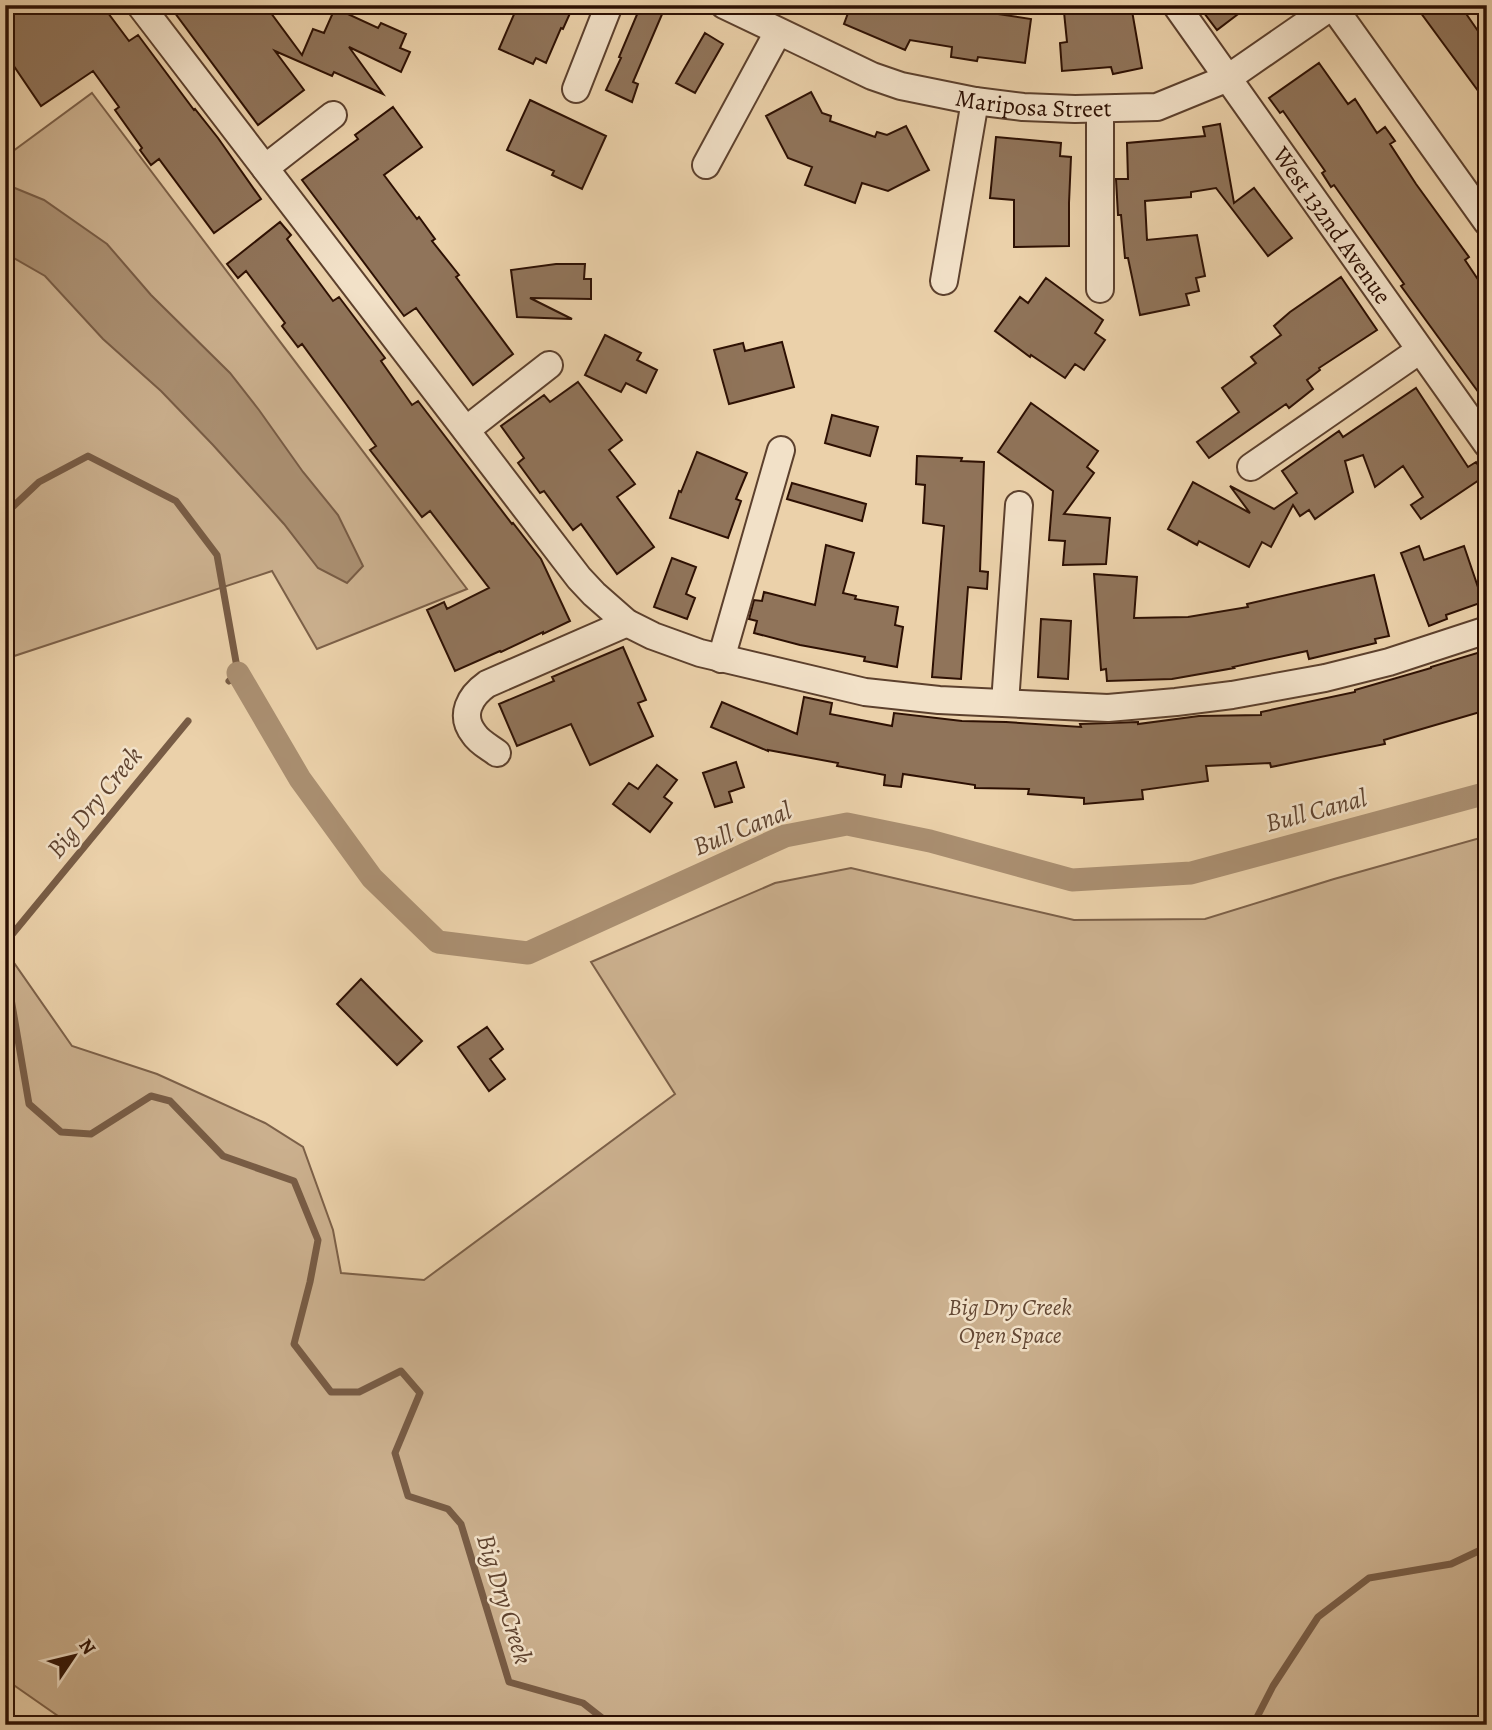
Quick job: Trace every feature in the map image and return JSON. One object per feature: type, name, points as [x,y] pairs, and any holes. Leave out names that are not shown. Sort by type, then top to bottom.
[{"type":"street","points":[[140,5],[579,578],[627,623],[653,636],[721,659],[865,692],[939,700],[1108,708],[1232,695],[1325,678],[1389,662],[1487,630]]},
{"type":"street","points":[[576,89],[609,5]]},
{"type":"street","name":"Mariposa Street","points":[[724,5],[872,76],[901,86],[975,101],[1023,107],[1100,109],[1157,107],[1228,78],[1332,5]]},
{"type":"street","name":"West 132nd Avenue","points":[[1177,5],[1487,443]]},
{"type":"street","points":[[1332,5],[1487,222]]},
{"type":"street","points":[[706,165],[778,32]]},
{"type":"street","points":[[944,281],[975,101]]},
{"type":"street","points":[[1100,109],[1100,289]]},
{"type":"street","points":[[265,168],[333,115]]},
{"type":"street","points":[[1251,467],[1420,350]]},
{"type":"street","points":[[467,430],[549,365]]},
{"type":"street","points":[[721,659],[781,450]]},
{"type":"street","points":[[1004,703],[1020,505]]},
{"type":"street","points":[[496,753],[474,736],[470,727],[468,706],[477,692],[486,684],[627,623]]},
{"type":"green space","points":[[92,93],[467,589],[317,649],[272,571],[5,659],[5,157]]},
{"type":"green space","name":"Big Dry Creek Open Space","points":[[1487,836],[1487,1725],[71,1725],[5,1679],[5,950],[72,1046],[157,1074],[265,1123],[303,1147],[333,1230],[341,1273],[424,1280],[675,1094],[591,962],[775,883],[851,868],[1074,920],[1205,919]]},
{"type":"shaded area","points":[[5,184],[44,200],[107,244],[151,295],[230,373],[338,515],[363,566],[347,583],[318,568],[284,524],[213,445],[161,391],[103,339],[45,276],[5,253]]},
{"type":"building","points":[[5,5],[102,5],[129,41],[138,35],[218,138],[261,199],[214,233],[159,159],[151,165],[115,110],[119,107],[93,71],[41,106],[5,53]]},
{"type":"building","points":[[169,5],[265,5],[302,55],[313,29],[324,33],[335,8],[378,28],[381,23],[406,34],[400,48],[410,52],[401,72],[349,47],[383,94],[334,72],[332,76],[275,51],[304,90],[258,125]]},
{"type":"building","points":[[518,5],[570,5],[568,10],[571,11],[546,63],[536,58],[533,64],[499,49]]},
{"type":"building","points":[[641,5],[666,5],[633,82],[638,84],[632,102],[606,90]]},
{"type":"building","points":[[851,5],[985,5],[984,12],[1031,19],[1025,63],[978,57],[977,61],[951,57],[952,47],[910,40],[905,50],[844,24]]},
{"type":"building","points":[[1104,5],[1131,5],[1142,68],[1113,74],[1111,67],[1062,71],[1060,43],[1067,42],[1064,12]]},
{"type":"building","points":[[1198,5],[1250,5],[1217,30]]},
{"type":"building","points":[[1415,5],[1460,5],[1487,44],[1487,103]]},
{"type":"building","points":[[705,33],[723,44],[695,93],[676,83]]},
{"type":"building","points":[[1319,63],[1348,104],[1355,99],[1377,133],[1385,127],[1395,141],[1390,144],[1469,257],[1465,260],[1487,293],[1487,404],[1401,286],[1404,284],[1334,185],[1331,187],[1322,173],[1325,171],[1283,111],[1280,113],[1269,98]]},
{"type":"building","points":[[811,92],[822,113],[831,116],[830,121],[875,137],[877,132],[887,135],[906,126],[929,170],[888,191],[862,183],[855,203],[805,185],[812,167],[788,158],[766,116]]},
{"type":"building","points":[[530,100],[606,136],[582,189],[552,175],[554,171],[507,150]]},
{"type":"building","points":[[393,107],[422,147],[384,175],[435,239],[432,241],[459,275],[456,277],[513,354],[473,385],[416,308],[404,316],[302,180],[358,139],[355,135]]},
{"type":"building","points":[[1220,124],[1234,203],[1254,188],[1292,238],[1268,256],[1216,188],[1191,192],[1191,197],[1145,201],[1147,240],[1197,235],[1205,276],[1196,278],[1199,291],[1186,294],[1189,305],[1140,315],[1128,258],[1125,258],[1121,215],[1118,215],[1116,179],[1128,179],[1127,143],[1205,136],[1203,127]]},
{"type":"building","points":[[996,137],[1061,143],[1060,156],[1071,157],[1069,246],[1014,247],[1014,200],[990,198]]},
{"type":"building","points":[[280,222],[291,235],[287,239],[333,301],[339,297],[385,358],[381,361],[412,405],[418,401],[541,559],[570,621],[455,671],[427,610],[444,602],[447,609],[489,588],[430,511],[422,517],[370,450],[376,446],[302,344],[298,347],[282,326],[285,323],[246,271],[238,278],[227,264]]},
{"type":"building","points":[[556,264],[585,264],[584,279],[591,279],[591,299],[530,298],[572,319],[517,317],[511,270]]},
{"type":"building","points":[[1341,277],[1377,330],[1319,368],[1320,370],[1307,380],[1313,389],[1289,408],[1286,404],[1209,458],[1197,442],[1239,412],[1222,388],[1256,363],[1251,357],[1281,335],[1274,326]]},
{"type":"building","points":[[1046,278],[1103,320],[1095,333],[1105,340],[1084,370],[1075,364],[1065,378],[995,331],[1020,297],[1028,303]]},
{"type":"building","points":[[605,335],[641,353],[637,360],[657,370],[646,393],[626,383],[621,392],[585,375]]},
{"type":"building","points":[[782,342],[794,387],[729,404],[714,350],[743,343],[745,351]]},
{"type":"building","points":[[578,382],[622,440],[609,450],[635,484],[617,497],[654,547],[617,574],[581,524],[573,530],[544,491],[540,493],[518,463],[524,458],[501,426],[544,395],[550,402]]},
{"type":"building","points":[[1416,388],[1468,467],[1476,462],[1485,476],[1421,519],[1411,505],[1423,497],[1403,466],[1375,487],[1363,455],[1345,461],[1353,492],[1315,519],[1309,510],[1300,516],[1293,505],[1271,547],[1262,542],[1249,567],[1199,541],[1197,545],[1168,529],[1193,482],[1250,513],[1230,486],[1274,509],[1297,493],[1282,471],[1339,431],[1343,437]]},
{"type":"building","points":[[1031,403],[1098,451],[1087,467],[1094,473],[1064,514],[1110,518],[1106,564],[1063,565],[1065,541],[1049,540],[1053,491],[998,452]]},
{"type":"building","points":[[832,415],[878,427],[870,456],[825,443]]},
{"type":"building","points":[[697,452],[747,473],[736,499],[741,501],[728,538],[670,518]]},
{"type":"building","points":[[917,456],[984,462],[980,571],[988,572],[987,589],[968,587],[961,679],[932,677],[944,526],[923,523],[925,485],[916,484]]},
{"type":"building","points":[[792,483],[866,504],[862,521],[787,499]]},
{"type":"building","points":[[826,545],[854,553],[843,593],[856,596],[855,599],[898,607],[895,625],[903,627],[897,667],[864,661],[865,657],[754,633],[757,621],[749,619],[754,600],[762,601],[764,592],[815,605]]},
{"type":"building","points":[[1419,546],[1424,560],[1464,546],[1483,602],[1446,615],[1447,619],[1429,626],[1401,553]]},
{"type":"building","points":[[672,558],[696,567],[686,594],[695,598],[687,619],[654,607]]},
{"type":"building","points":[[1094,574],[1137,577],[1134,618],[1188,617],[1248,607],[1247,604],[1374,575],[1389,636],[1375,639],[1376,643],[1309,659],[1307,651],[1172,679],[1107,681],[1106,669],[1101,670]]},
{"type":"building","points":[[1041,619],[1071,621],[1068,679],[1038,677]]},
{"type":"building","points":[[623,647],[646,700],[638,703],[653,736],[590,765],[571,724],[517,746],[499,704],[554,681],[552,677]]},
{"type":"building","points":[[1487,650],[1487,710],[1384,740],[1385,744],[1271,767],[1270,763],[1206,766],[1208,781],[1142,790],[1143,799],[1084,804],[1084,798],[1028,794],[1029,789],[975,788],[975,785],[903,774],[901,787],[884,785],[885,775],[837,766],[838,763],[768,751],[711,727],[722,702],[797,734],[804,697],[832,703],[830,714],[892,726],[894,713],[962,721],[1081,727],[1080,724],[1138,724],[1199,716],[1261,715],[1261,712],[1355,692]]},
{"type":"building","points":[[736,762],[744,787],[729,792],[732,802],[715,807],[703,773]]},
{"type":"building","points":[[657,765],[677,780],[664,797],[672,803],[650,832],[613,804],[629,783],[638,789]]},
{"type":"building","points":[[361,979],[422,1041],[397,1065],[337,1004]]},
{"type":"building","points":[[487,1027],[503,1049],[490,1059],[505,1079],[489,1091],[458,1047]]},
{"type":"waterway","name":"Big Dry Creek","points":[[5,514],[39,482],[88,456],[176,501],[217,555],[238,673],[229,681]]},
{"type":"waterway","name":"Bull Canal","points":[[238,673],[300,779],[372,878],[438,942],[528,953],[785,836],[847,824],[930,841],[1072,880],[1191,873],[1487,793]]},
{"type":"waterway","name":"Big Dry Creek","points":[[5,943],[188,721]]},
{"type":"waterway","name":"Big Dry Creek","points":[[5,980],[9,987],[29,1104],[61,1132],[91,1134],[151,1096],[170,1101],[223,1156],[294,1181],[318,1240],[294,1344],[331,1392],[359,1392],[401,1371],[420,1393],[395,1453],[408,1496],[448,1509],[461,1524],[509,1682],[583,1703],[611,1725]]},
{"type":"waterway","name":"Big Dry Creek","points":[[1253,1725],[1273,1686],[1318,1617],[1369,1578],[1451,1564],[1487,1547]]}]
